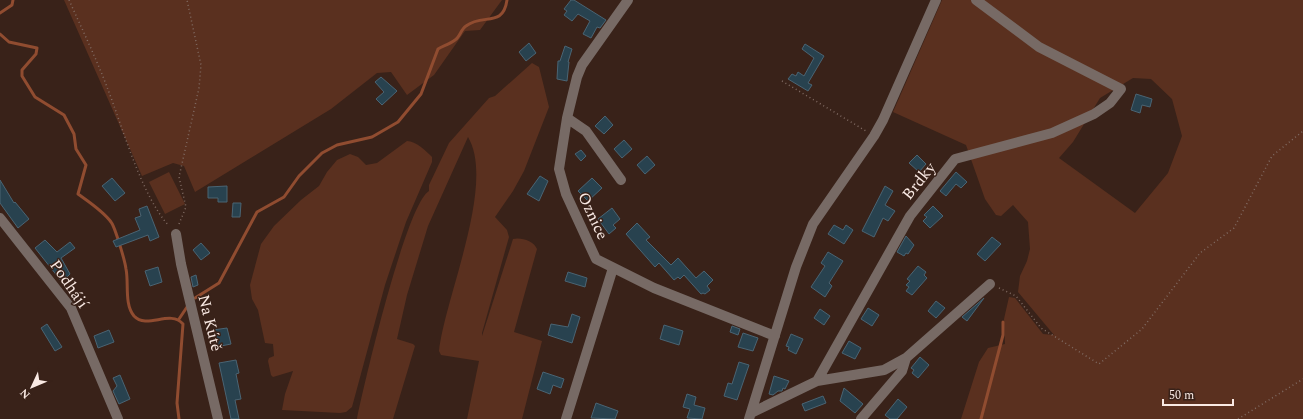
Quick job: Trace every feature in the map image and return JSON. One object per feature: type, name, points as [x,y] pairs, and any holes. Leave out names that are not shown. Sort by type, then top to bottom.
[{"type":"street","name":"Oznice","points":[[632,0],[626,4],[582,65],[576,77],[567,118],[559,169],[566,194],[596,259],[654,288],[775,336]]},
{"type":"street","points":[[750,416],[796,267],[814,224],[874,136],[883,120],[936,0]]},
{"type":"street","name":"Brdky","points":[[817,381],[910,216],[956,159],[1052,133],[1094,114],[1110,103],[1121,89],[1039,47],[976,0]]},
{"type":"street","points":[[567,118],[586,131],[607,158],[621,180]]},
{"type":"street","name":"Podhájí","points":[[0,218],[71,308],[118,419]]},
{"type":"street","name":"Na Kútě","points":[[176,234],[181,264],[218,419]]},
{"type":"street","points":[[566,419],[613,268]]},
{"type":"street","points":[[750,416],[817,381],[884,370],[906,358],[990,284]]},
{"type":"street","points":[[861,419],[902,371],[906,358]]},
{"type":"path","points":[[69,0],[106,85],[145,186],[157,209],[176,234]]},
{"type":"path","points":[[176,234],[186,207],[180,177],[199,88],[201,65],[187,0]]},
{"type":"path","points":[[782,81],[874,136]]},
{"type":"path","points":[[990,284],[1016,296],[1041,328],[1099,364],[1142,328],[1200,253],[1234,228],[1272,156],[1303,131]]},
{"type":"path","points":[[1238,419],[1303,379]]},
{"type":"shaded area","points":[[64,0],[502,0],[480,30],[465,31],[434,75],[407,95],[391,72],[377,73],[331,109],[195,192],[184,166],[173,163],[142,176]]},
{"type":"shaded area","points":[[942,0],[1303,0],[1303,419],[961,419],[979,362],[988,348],[1005,344],[1004,319],[1009,297],[1015,298],[1043,334],[1054,335],[1018,292],[1020,276],[1027,261],[1030,249],[1028,222],[1013,205],[1001,216],[996,215],[985,199],[966,145],[893,112]],"holes":[[[1133,78],[1151,79],[1172,99],[1182,136],[1168,173],[1135,213],[1059,158],[1073,142],[1100,98]]]},
{"type":"shaded area","points":[[532,63],[539,67],[549,107],[524,171],[513,191],[495,217],[507,230],[509,237],[482,333],[482,336],[513,239],[523,239],[530,242],[537,249],[514,332],[542,341],[522,419],[467,419],[479,361],[441,355],[439,351],[443,328],[473,211],[476,183],[475,157],[468,137],[428,226],[407,295],[397,339],[415,346],[393,419],[357,419],[377,335],[398,260],[409,228],[420,203],[429,191],[429,185],[449,143],[489,98],[495,96]]},
{"type":"shaded area","points":[[407,141],[417,144],[424,149],[432,157],[432,162],[406,222],[385,285],[352,407],[346,412],[340,413],[282,410],[285,394],[293,371],[273,377],[271,375],[268,361],[269,358],[274,356],[273,344],[265,343],[258,310],[252,299],[250,285],[261,244],[274,226],[301,200],[319,186],[327,172],[337,160],[350,154],[358,157],[366,165],[377,163]]},
{"type":"shaded area","points":[[169,172],[185,204],[165,214],[149,182]]},
{"type":"building","points":[[571,0],[574,0],[606,20],[600,28],[597,27],[591,38],[583,34],[590,21],[578,14],[572,21],[564,15],[567,11],[564,9]]},
{"type":"building","points":[[529,43],[536,53],[526,61],[519,52]]},
{"type":"building","points":[[805,44],[824,56],[808,83],[812,85],[808,91],[788,79],[792,74],[796,76],[798,72],[804,76],[814,58],[802,49]]},
{"type":"building","points":[[565,46],[572,49],[568,62],[567,81],[557,79],[558,61],[560,61]]},
{"type":"building","points":[[381,77],[397,91],[382,105],[376,99],[384,92],[375,82]]},
{"type":"building","points":[[1136,94],[1152,99],[1150,107],[1142,105],[1140,113],[1131,110]]},
{"type":"building","points":[[605,116],[613,125],[604,134],[595,126]]},
{"type":"building","points":[[624,140],[632,149],[622,158],[614,149]]},
{"type":"building","points":[[581,150],[586,156],[581,161],[575,154]]},
{"type":"building","points":[[917,155],[926,164],[919,172],[909,163]]},
{"type":"building","points":[[647,156],[655,165],[645,174],[637,165]]},
{"type":"building","points":[[956,172],[967,182],[961,188],[956,184],[946,196],[940,191]]},
{"type":"building","points":[[540,176],[548,181],[539,201],[527,194]]},
{"type":"building","points":[[112,178],[125,193],[115,201],[102,186]]},
{"type":"building","points":[[592,178],[602,188],[588,201],[578,191]]},
{"type":"building","points":[[0,180],[14,203],[15,202],[29,219],[18,228],[0,203]]},
{"type":"building","points":[[227,186],[227,202],[218,202],[218,198],[208,198],[208,187]]},
{"type":"building","points":[[885,186],[893,191],[885,205],[895,211],[888,221],[883,218],[874,237],[862,231]]},
{"type":"building","points":[[233,203],[241,203],[240,217],[232,217]]},
{"type":"building","points":[[147,206],[159,237],[150,241],[148,235],[116,247],[113,241],[140,230],[135,218],[141,216],[139,209]]},
{"type":"building","points":[[933,206],[943,216],[930,228],[923,221],[927,217],[924,215]]},
{"type":"building","points":[[612,208],[620,219],[613,225],[616,228],[609,234],[598,219]]},
{"type":"building","points":[[637,223],[650,237],[646,240],[671,265],[678,258],[696,278],[704,271],[713,280],[707,286],[710,290],[705,294],[701,294],[684,275],[680,279],[678,277],[674,280],[659,263],[655,267],[626,234]]},
{"type":"building","points":[[834,225],[843,230],[846,225],[853,230],[844,244],[828,234]]},
{"type":"building","points":[[906,236],[914,245],[908,254],[906,253],[904,256],[897,252]]},
{"type":"building","points":[[992,237],[1001,244],[985,261],[977,254]]},
{"type":"building","points":[[45,240],[57,252],[70,242],[75,248],[61,258],[70,274],[62,282],[35,248]]},
{"type":"building","points":[[201,243],[210,253],[201,260],[193,250]]},
{"type":"building","points":[[828,252],[843,261],[829,283],[832,286],[825,297],[811,287],[825,266],[821,263]]},
{"type":"building","points":[[918,266],[926,272],[924,275],[927,278],[912,295],[906,291],[909,287],[906,285],[910,281],[907,279]]},
{"type":"building","points":[[158,267],[162,282],[150,286],[145,271]]},
{"type":"building","points":[[568,272],[587,278],[585,287],[565,281]]},
{"type":"building","points":[[196,275],[198,285],[193,287],[191,277]]},
{"type":"building","points":[[984,298],[967,321],[962,317]]},
{"type":"building","points":[[936,301],[945,308],[936,318],[928,311]]},
{"type":"building","points":[[868,308],[879,315],[872,326],[861,319]]},
{"type":"building","points":[[820,309],[830,316],[824,325],[814,318]]},
{"type":"building","points":[[572,314],[580,317],[572,343],[548,335],[551,324],[568,327]]},
{"type":"building","points":[[47,324],[62,347],[55,351],[41,328]]},
{"type":"building","points":[[664,325],[683,331],[679,345],[660,339]]},
{"type":"building","points":[[732,326],[740,329],[738,335],[730,332]]},
{"type":"building","points":[[227,328],[231,344],[216,347],[213,330]]},
{"type":"building","points":[[109,330],[114,342],[98,348],[94,336]]},
{"type":"building","points":[[743,333],[758,338],[753,351],[738,347]]},
{"type":"building","points":[[791,334],[803,339],[796,354],[788,350],[789,347],[786,346]]},
{"type":"building","points":[[849,341],[861,348],[855,359],[842,353]]},
{"type":"building","points":[[920,357],[929,365],[918,378],[912,373],[914,370],[911,368]]},
{"type":"building","points":[[236,360],[239,373],[236,374],[241,399],[235,400],[239,419],[231,419],[219,363]]},
{"type":"building","points":[[739,362],[749,365],[737,400],[724,396],[728,383],[732,384]]},
{"type":"building","points":[[543,372],[564,379],[561,388],[553,385],[550,394],[537,389]]},
{"type":"building","points":[[120,375],[130,399],[119,404],[113,391],[117,386],[113,378]]},
{"type":"building","points":[[774,376],[789,381],[785,389],[783,388],[782,391],[778,391],[773,395],[769,394]]},
{"type":"building","points":[[844,388],[863,404],[855,413],[840,401]]},
{"type":"building","points":[[687,394],[696,397],[694,405],[705,408],[702,419],[687,418],[690,409],[683,407]]},
{"type":"building","points":[[823,396],[826,403],[805,411],[802,404]]},
{"type":"building","points":[[898,399],[907,407],[897,419],[890,419],[885,415]]},
{"type":"building","points":[[596,403],[618,411],[615,419],[591,418]]},
{"type":"waterway","points":[[0,13],[12,5],[13,0]]},
{"type":"waterway","points":[[195,298],[219,283],[257,212],[284,197],[299,176],[322,153],[337,145],[372,137],[398,122],[421,94],[438,49],[455,40],[464,27],[472,22],[497,17],[505,9],[507,0]]},
{"type":"waterway","points":[[0,34],[9,42],[37,48],[36,54],[22,70],[22,76],[35,97],[64,115],[74,134],[76,149],[86,165],[78,194],[100,210],[113,225],[120,244],[125,265],[129,306],[134,316],[139,320],[145,321],[172,318],[183,324],[177,403],[179,419]]},
{"type":"waterway","points":[[179,319],[187,307]]},
{"type":"waterway","points":[[981,419],[1003,335],[1003,322]]}]
